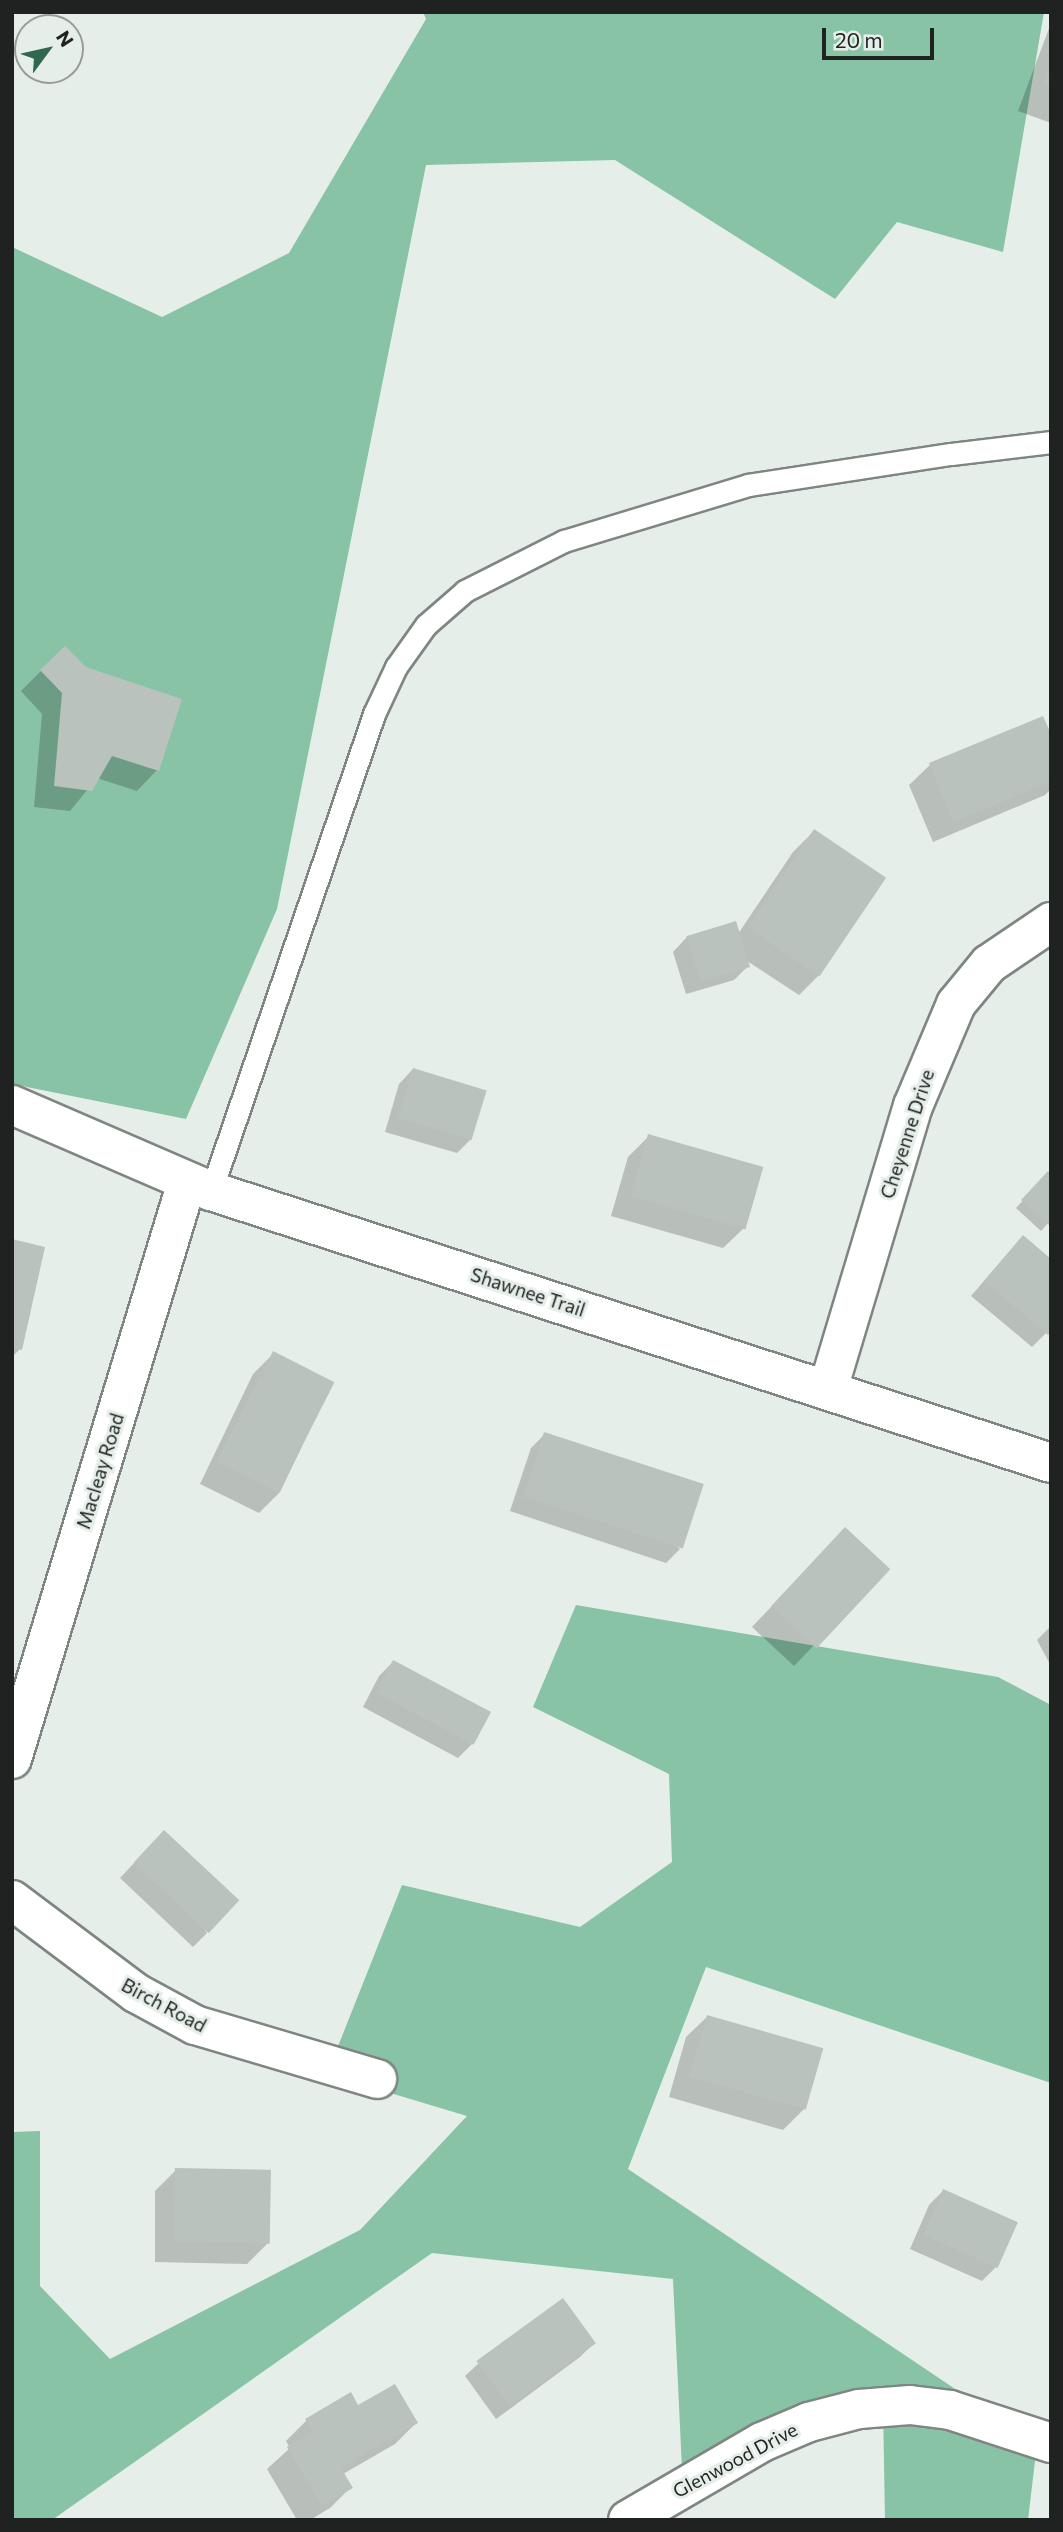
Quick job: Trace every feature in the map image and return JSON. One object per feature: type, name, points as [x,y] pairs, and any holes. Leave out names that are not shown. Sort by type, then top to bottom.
[{"type":"street","name":"Cheyenne Drive","points":[[828,1389],[913,1106],[956,1004],[989,964],[1051,922]]},
{"type":"street","name":"Shawnee Trail","points":[[12,1105],[199,1186],[1051,1463]]},
{"type":"street","name":"Macleay Road","points":[[12,1759],[199,1186]]},
{"type":"street","name":"Birch Road","points":[[12,1900],[136,1993],[195,2025],[377,2079]]},
{"type":"street","name":"Glenwood Drive","points":[[628,2520],[762,2442],[809,2422],[859,2409],[910,2405],[950,2410],[1051,2443]]},
{"type":"lane","points":[[199,1186],[374,714],[396,667],[426,625],[465,591],[564,541],[748,485],[951,454],[1051,442]]},
{"type":"green space","points":[[423,12],[1044,12],[1003,252],[897,222],[835,299],[615,160],[426,165],[277,909],[186,1119],[12,1084],[12,247],[162,317],[289,253],[426,19]]},
{"type":"green space","points":[[576,1605],[998,1677],[1051,1705],[1051,2083],[706,1967],[628,2169],[1037,2444],[1028,2520],[885,2520],[883,2406],[683,2490],[673,2279],[432,2253],[52,2520],[12,2520],[12,2132],[40,2131],[40,2286],[110,2359],[360,2230],[467,2116],[327,2074],[402,1885],[580,1927],[672,1862],[669,1774],[533,1707]]},
{"type":"building","points":[[1051,65],[1051,87],[1043,84]]},
{"type":"building","points":[[65,646],[86,667],[182,699],[159,771],[112,756],[92,791],[54,786],[62,693],[40,670]]},
{"type":"building","points":[[1043,716],[1051,734],[1051,782],[953,822],[929,763]]},
{"type":"building","points":[[814,829],[886,878],[820,976],[747,928]]},
{"type":"building","points":[[736,921],[750,967],[700,982],[686,936]]},
{"type":"building","points":[[413,1068],[487,1091],[471,1140],[398,1118]]},
{"type":"building","points":[[648,1134],[763,1167],[745,1230],[630,1196]]},
{"type":"building","points":[[1048,1171],[1051,1174],[1049,1225],[1021,1200]]},
{"type":"building","points":[[1023,1235],[1051,1259],[1051,1331],[1048,1335],[984,1281]]},
{"type":"building","points":[[12,1239],[45,1247],[22,1350],[12,1348]]},
{"type":"building","points":[[273,1351],[334,1382],[278,1493],[217,1461]]},
{"type":"building","points":[[544,1432],[704,1484],[683,1549],[523,1497]]},
{"type":"building","points":[[845,1527],[890,1569],[817,1648],[771,1606]]},
{"type":"building","points":[[393,1660],[491,1712],[474,1745],[376,1693]]},
{"type":"building","points":[[164,1830],[239,1900],[209,1933],[133,1863]]},
{"type":"building","points":[[707,2015],[823,2048],[806,2110],[689,2077]]},
{"type":"building","points":[[175,2168],[271,2170],[270,2244],[174,2242]]},
{"type":"building","points":[[943,2189],[1018,2222],[998,2268],[923,2235]]},
{"type":"building","points":[[563,2298],[596,2343],[509,2406],[476,2361]]},
{"type":"building","points":[[395,2384],[418,2423],[341,2468],[353,2488],[322,2506],[287,2447],[313,2432],[305,2419],[351,2392],[358,2405]]}]
